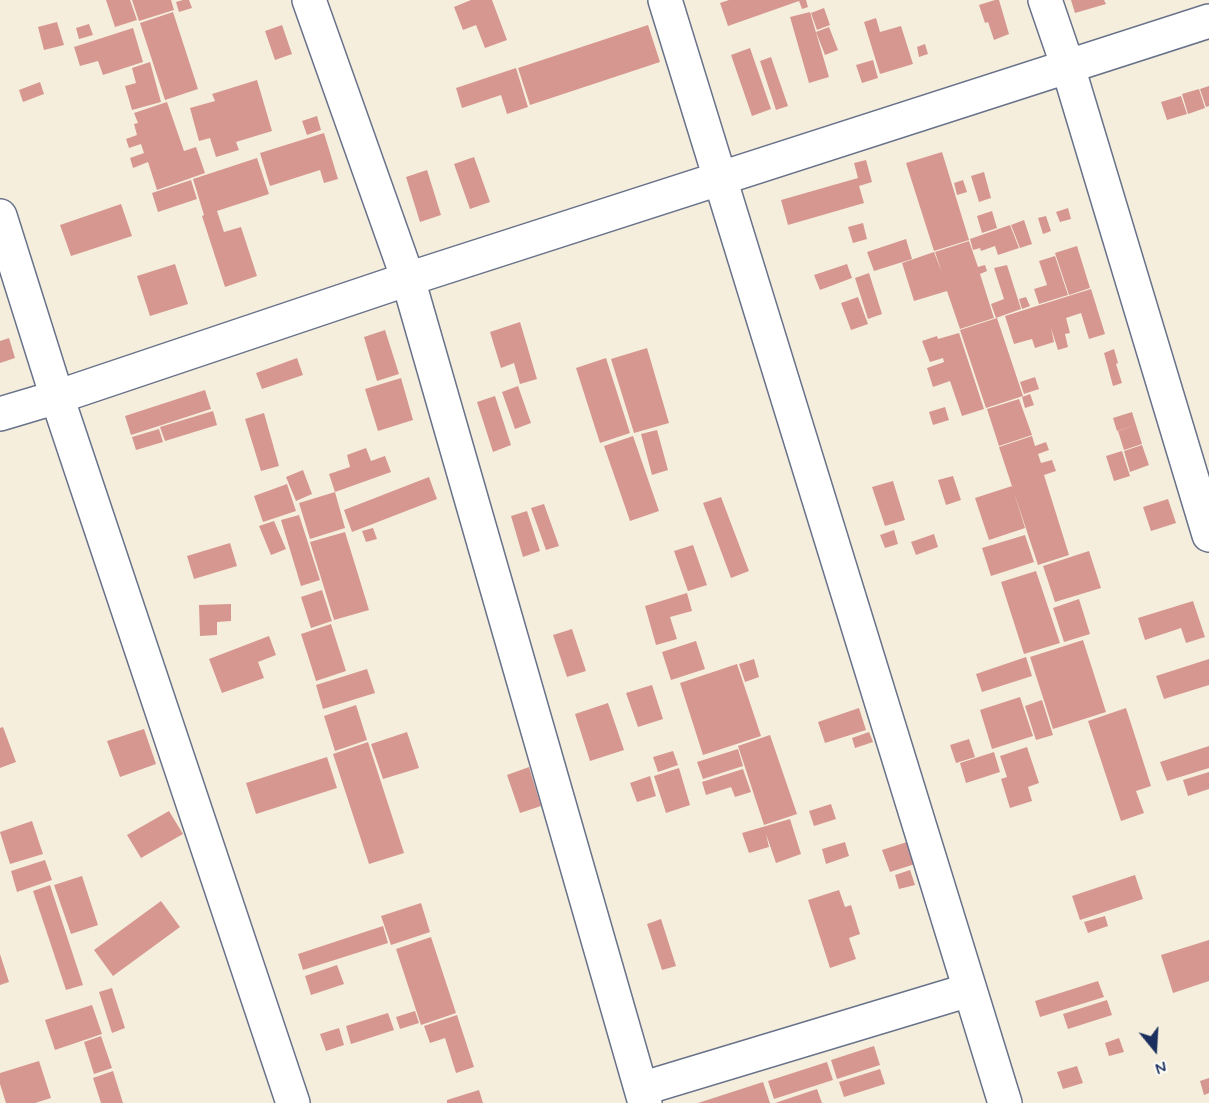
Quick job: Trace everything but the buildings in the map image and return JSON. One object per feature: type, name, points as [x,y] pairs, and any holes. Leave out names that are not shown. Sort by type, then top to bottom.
[{"type":"street","points":[[309,0],[408,279],[643,1096],[969,990]]},
{"type":"street","points":[[665,0],[1005,1103]]},
{"type":"street","points":[[1045,0],[1068,67],[1209,535]]},
{"type":"street","points":[[0,414],[408,279],[1209,21]]},
{"type":"street","points":[[0,216],[57,397],[293,1103]]}]
